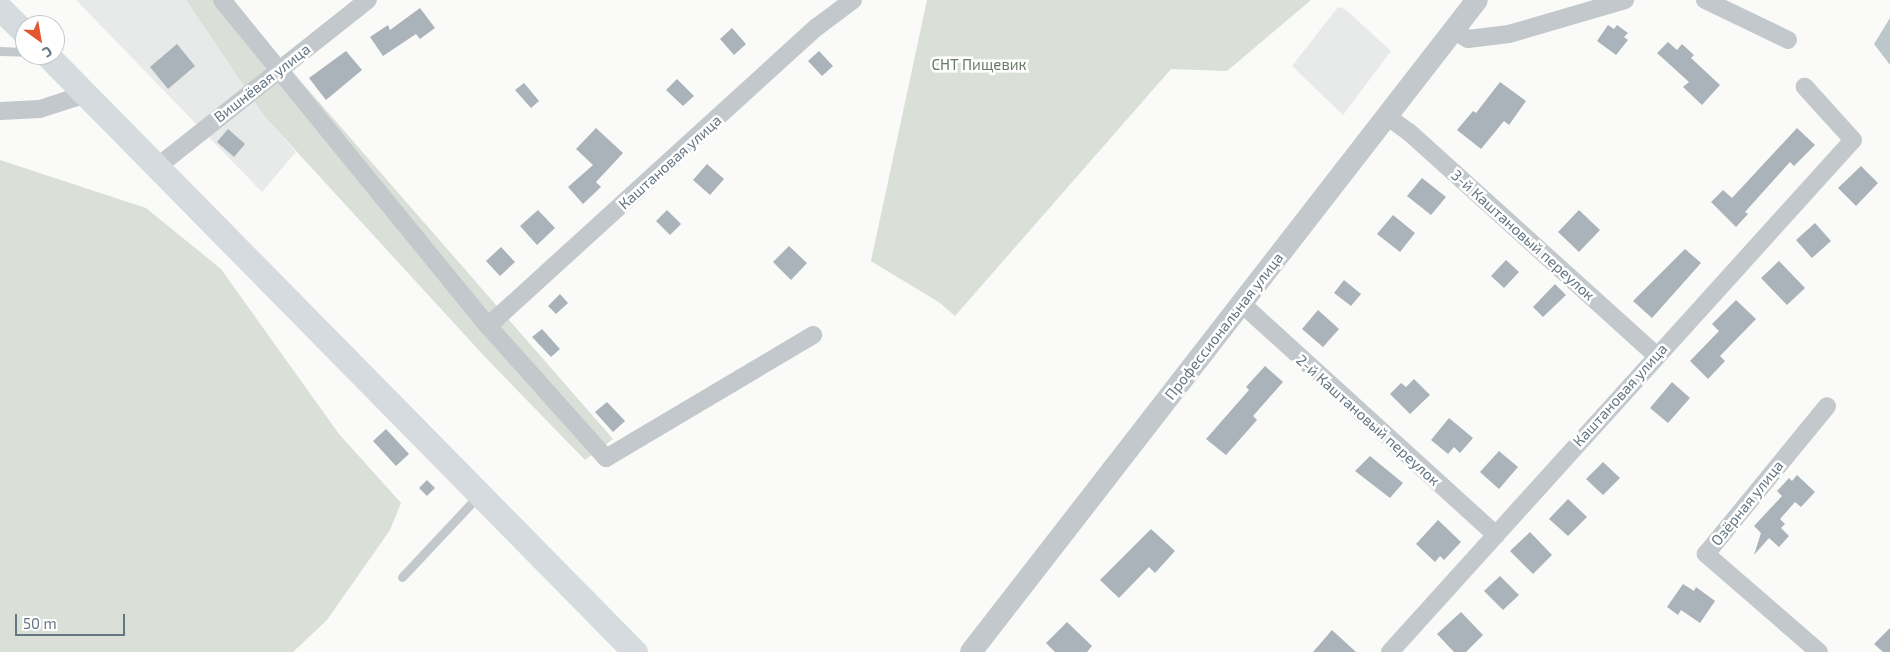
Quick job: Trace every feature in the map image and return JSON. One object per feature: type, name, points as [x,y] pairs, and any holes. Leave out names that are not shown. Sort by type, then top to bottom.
[{"type":"main road","points":[[0,8],[15,23]]},
{"type":"main road","points":[[57,65],[635,652]]},
{"type":"street","points":[[222,0],[277,71],[488,326],[606,458],[813,335]]},
{"type":"street","name":"Вишнёвая улица","points":[[157,167],[368,0]]},
{"type":"street","name":"Каштановая улица","points":[[488,326],[817,27],[853,0]]},
{"type":"street","name":"Профессиональная улица","points":[[971,652],[1241,302],[1455,31],[1477,0]]},
{"type":"street","points":[[1455,31],[1468,38],[1508,34],[1625,0]]},
{"type":"street","points":[[1705,0],[1788,40]]},
{"type":"street","name":"Каштановая улица","points":[[1390,652],[1656,355],[1853,140],[1804,87]]},
{"type":"street","points":[[3,108],[40,109],[86,94]]},
{"type":"street","name":"3-й Каштановый переулок","points":[[1388,117],[1409,132],[1656,355]]},
{"type":"street","name":"2-й Каштановый переулок","points":[[1241,302],[1496,535]]},
{"type":"street","name":"Озёрная улица","points":[[1819,652],[1706,554],[1827,406]]},
{"type":"lane","points":[[0,51],[15,52]]},
{"type":"lane","points":[[402,577],[480,494]]},
{"type":"shaded area","points":[[76,0],[186,0],[265,117],[296,152],[262,192]]},
{"type":"shaded area","points":[[1338,7],[1345,9],[1391,51],[1343,115],[1292,66]]},
{"type":"shaded area","points":[[1890,18],[1890,65],[1874,44]]},
{"type":"green space","points":[[186,0],[234,0],[264,39],[613,439],[585,460],[486,358],[265,117]]},
{"type":"green space","name":"СНТ Пищевик","points":[[927,0],[1311,0],[1227,71],[1171,69],[955,316],[940,303],[871,261]]},
{"type":"green space","points":[[0,160],[146,208],[221,269],[339,434],[401,503],[390,530],[327,620],[293,652],[0,652]]},
{"type":"building","points":[[420,8],[435,28],[420,39],[416,34],[383,56],[370,37],[388,25],[390,30]]},
{"type":"building","points":[[1608,25],[1614,29],[1617,25],[1628,33],[1624,37],[1628,40],[1616,55],[1597,41]]},
{"type":"building","points":[[732,28],[746,44],[734,55],[720,39]]},
{"type":"building","points":[[1668,42],[1677,50],[1682,44],[1694,55],[1691,58],[1720,85],[1702,105],[1683,87],[1689,82],[1657,53]]},
{"type":"building","points":[[177,44],[195,66],[168,89],[150,67]]},
{"type":"building","points":[[346,51],[362,70],[326,100],[309,78]]},
{"type":"building","points":[[819,51],[833,66],[822,76],[808,61]]},
{"type":"building","points":[[677,79],[694,96],[683,106],[666,90]]},
{"type":"building","points":[[1500,82],[1526,101],[1509,125],[1504,121],[1481,149],[1457,130],[1473,111],[1476,113]]},
{"type":"building","points":[[524,83],[539,101],[531,108],[515,90]]},
{"type":"building","points":[[596,128],[623,153],[596,182],[601,187],[583,204],[568,187],[593,165],[576,149]]},
{"type":"building","points":[[1797,128],[1815,145],[1794,166],[1790,162],[1745,212],[1748,214],[1736,227],[1711,202],[1723,190],[1732,198]]},
{"type":"building","points":[[228,129],[245,144],[234,157],[217,142]]},
{"type":"building","points":[[707,164],[724,179],[710,195],[693,180]]},
{"type":"building","points":[[1861,166],[1878,183],[1856,206],[1838,188]]},
{"type":"building","points":[[1422,178],[1446,197],[1431,215],[1407,196]]},
{"type":"building","points":[[538,210],[555,228],[537,245],[520,226]]},
{"type":"building","points":[[667,210],[681,224],[670,235],[656,221]]},
{"type":"building","points":[[1579,210],[1600,230],[1579,252],[1558,232]]},
{"type":"building","points":[[1393,215],[1415,233],[1400,252],[1377,234]]},
{"type":"building","points":[[1815,223],[1831,241],[1812,258],[1796,240]]},
{"type":"building","points":[[789,246],[807,263],[791,280],[773,262]]},
{"type":"building","points":[[501,247],[515,262],[500,276],[486,261]]},
{"type":"building","points":[[1685,249],[1701,263],[1652,318],[1633,301]]},
{"type":"building","points":[[1506,260],[1519,272],[1504,288],[1491,276]]},
{"type":"building","points":[[1779,261],[1805,288],[1787,305],[1761,278]]},
{"type":"building","points":[[1344,280],[1361,294],[1351,306],[1334,293]]},
{"type":"building","points":[[1555,284],[1566,295],[1543,317],[1533,307]]},
{"type":"building","points":[[560,294],[568,303],[556,314],[548,306]]},
{"type":"building","points":[[1736,300],[1756,319],[1720,356],[1725,361],[1708,379],[1690,361],[1719,331],[1712,324]]},
{"type":"building","points":[[1318,310],[1339,329],[1323,347],[1302,329]]},
{"type":"building","points":[[542,329],[560,349],[551,357],[532,337]]},
{"type":"building","points":[[1265,366],[1283,382],[1253,416],[1257,420],[1226,455],[1206,439],[1249,390],[1246,387]]},
{"type":"building","points":[[1414,379],[1430,395],[1410,414],[1390,394],[1401,383],[1406,387]]},
{"type":"building","points":[[1672,382],[1690,398],[1668,423],[1650,408]]},
{"type":"building","points":[[607,402],[625,421],[613,432],[595,412]]},
{"type":"building","points":[[1449,418],[1473,438],[1460,453],[1454,447],[1448,454],[1431,440]]},
{"type":"building","points":[[386,429],[409,454],[396,466],[373,441]]},
{"type":"building","points":[[1499,451],[1518,467],[1499,489],[1480,472]]},
{"type":"building","points":[[1370,456],[1403,483],[1390,498],[1355,471]]},
{"type":"building","points":[[1603,462],[1620,478],[1603,495],[1586,479]]},
{"type":"building","points":[[1797,475],[1815,492],[1801,507],[1795,502],[1780,519],[1785,524],[1781,528],[1789,536],[1779,547],[1769,538],[1754,555],[1761,533],[1754,526],[1782,496],[1777,491],[1789,478],[1792,481]]},
{"type":"building","points":[[427,480],[435,488],[427,496],[419,488]]},
{"type":"building","points":[[1568,499],[1587,517],[1568,536],[1549,519]]},
{"type":"building","points":[[1438,520],[1461,542],[1444,560],[1440,556],[1435,562],[1416,544]]},
{"type":"building","points":[[1151,529],[1175,551],[1155,573],[1149,567],[1119,598],[1100,580]]},
{"type":"building","points":[[1530,532],[1552,555],[1533,574],[1510,551]]},
{"type":"building","points":[[1500,576],[1519,595],[1503,610],[1484,591]]},
{"type":"building","points":[[1683,584],[1694,591],[1696,587],[1715,601],[1700,623],[1681,610],[1678,615],[1667,607]]},
{"type":"building","points":[[1461,612],[1483,635],[1466,652],[1454,652],[1437,634]]},
{"type":"building","points":[[1067,622],[1092,646],[1087,652],[1055,652],[1046,643]]},
{"type":"building","points":[[1890,628],[1890,652],[1883,652],[1874,644]]},
{"type":"building","points":[[1332,630],[1356,652],[1313,652]]}]
